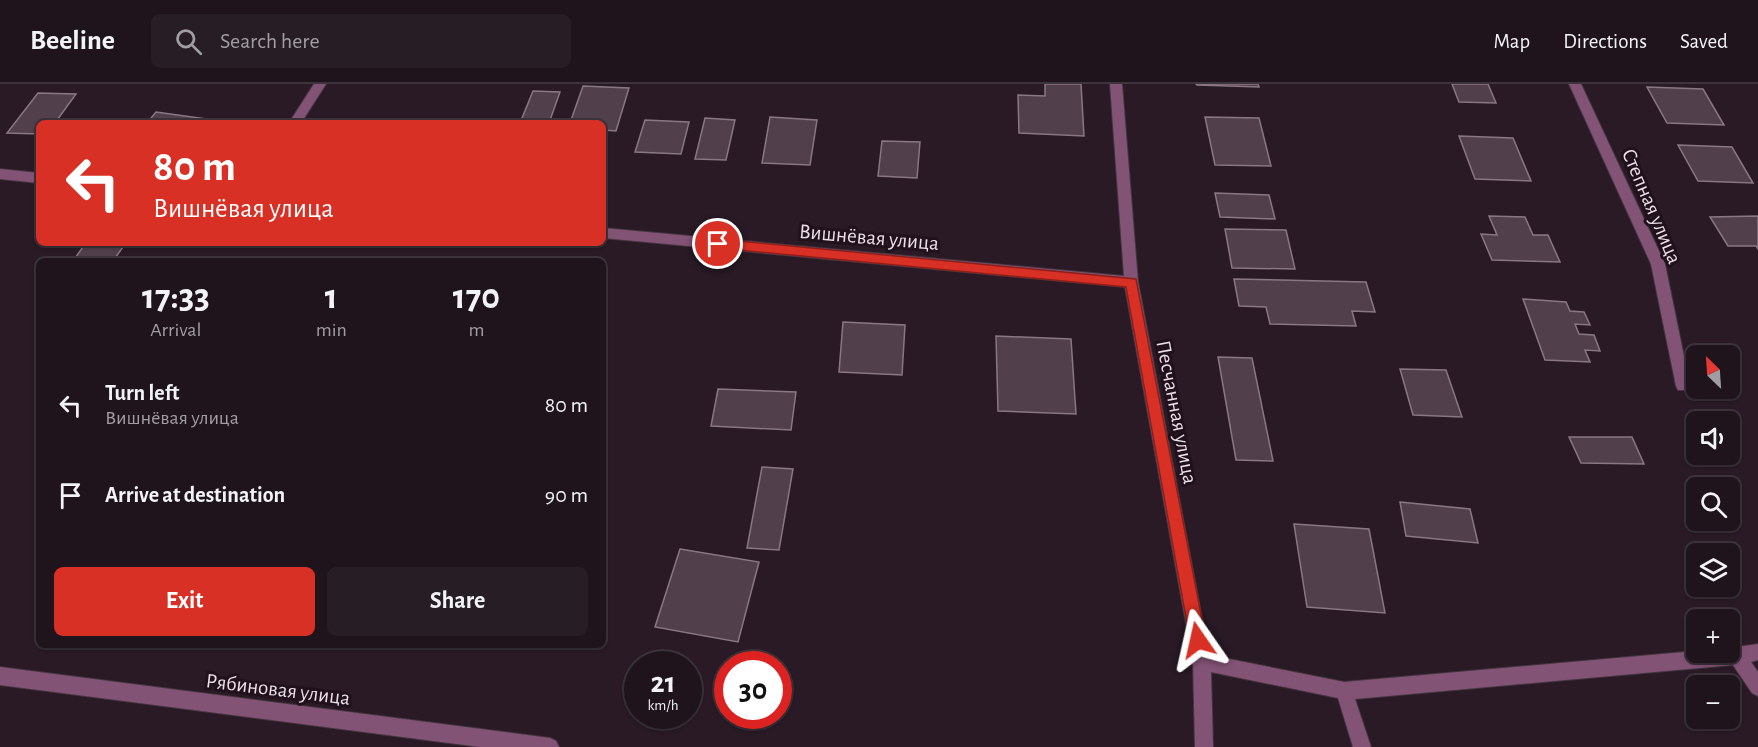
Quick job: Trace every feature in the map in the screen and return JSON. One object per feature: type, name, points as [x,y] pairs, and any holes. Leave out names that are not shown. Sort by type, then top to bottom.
[{"type":"street","points":[[297,120],[320,84]]},
{"type":"street","name":"Песчанная улица","points":[[1116,84],[1131,282],[1202,662],[1204,747]]},
{"type":"street","name":"Степная улица","points":[[1575,84],[1658,264],[1683,386]]},
{"type":"street","points":[[0,174],[36,178]]},
{"type":"street","name":"Вишнёвая улица","points":[[606,233],[1131,282]]},
{"type":"street","points":[[1740,655],[1758,652]]},
{"type":"street","points":[[1740,660],[1758,687]]},
{"type":"street","points":[[1202,662],[1344,691],[1686,661]]},
{"type":"street","name":"Рябиновая улица","points":[[0,676],[550,747]]},
{"type":"street","points":[[1344,691],[1362,747]]},
{"type":"building","points":[[1045,84],[1081,84],[1084,136],[1019,133],[1018,95],[1045,96]]},
{"type":"building","points":[[1258,84],[1259,87],[1197,85]]},
{"type":"building","points":[[1452,84],[1488,84],[1496,103],[1459,102]]},
{"type":"building","points":[[583,86],[629,88],[616,131],[606,130],[606,120],[571,120]]},
{"type":"building","points":[[1647,87],[1703,89],[1724,125],[1667,123]]},
{"type":"building","points":[[533,91],[560,92],[550,120],[521,120]]},
{"type":"building","points":[[38,93],[76,94],[57,120],[36,120],[36,134],[7,133]]},
{"type":"building","points":[[156,112],[214,120],[149,120]]},
{"type":"building","points":[[770,117],[817,120],[810,165],[762,163]]},
{"type":"building","points":[[1205,117],[1259,118],[1271,166],[1215,165]]},
{"type":"building","points":[[705,118],[735,120],[726,160],[695,159]]},
{"type":"building","points":[[645,120],[689,122],[681,154],[635,152]]},
{"type":"building","points":[[1459,136],[1513,138],[1531,181],[1475,179]]},
{"type":"building","points":[[882,141],[920,142],[917,178],[878,176]]},
{"type":"building","points":[[1678,145],[1732,147],[1753,183],[1698,181]]},
{"type":"building","points":[[1215,193],[1269,195],[1275,219],[1220,217]]},
{"type":"building","points":[[1489,216],[1525,217],[1533,235],[1548,235],[1560,262],[1492,260],[1481,234],[1497,235]]},
{"type":"building","points":[[1758,216],[1758,249],[1756,246],[1728,246],[1710,217]]},
{"type":"building","points":[[1225,229],[1286,230],[1295,269],[1232,268]]},
{"type":"building","points":[[84,246],[123,247],[115,258],[75,258]]},
{"type":"building","points":[[1234,279],[1366,282],[1375,312],[1352,311],[1356,326],[1270,324],[1266,307],[1239,306]]},
{"type":"building","points":[[1523,299],[1566,302],[1570,311],[1584,312],[1590,325],[1575,324],[1579,334],[1594,335],[1600,351],[1585,350],[1590,362],[1545,360]]},
{"type":"building","points":[[843,322],[905,325],[902,375],[839,372]]},
{"type":"building","points":[[996,336],[1071,339],[1076,414],[998,411]]},
{"type":"building","points":[[1218,357],[1252,358],[1273,461],[1236,460]]},
{"type":"building","points":[[1400,369],[1446,370],[1462,417],[1413,415]]},
{"type":"building","points":[[718,389],[796,392],[791,430],[711,426]]},
{"type":"building","points":[[1569,437],[1632,437],[1644,464],[1581,463]]},
{"type":"building","points":[[762,467],[793,469],[779,550],[747,548]]},
{"type":"building","points":[[1400,502],[1470,509],[1478,543],[1406,536]]},
{"type":"building","points":[[1294,524],[1369,529],[1385,613],[1307,607]]},
{"type":"building","points":[[680,549],[759,562],[738,642],[655,627]]},
{"type":"route","points":[[718,244],[1131,282],[1198,640]]}]
